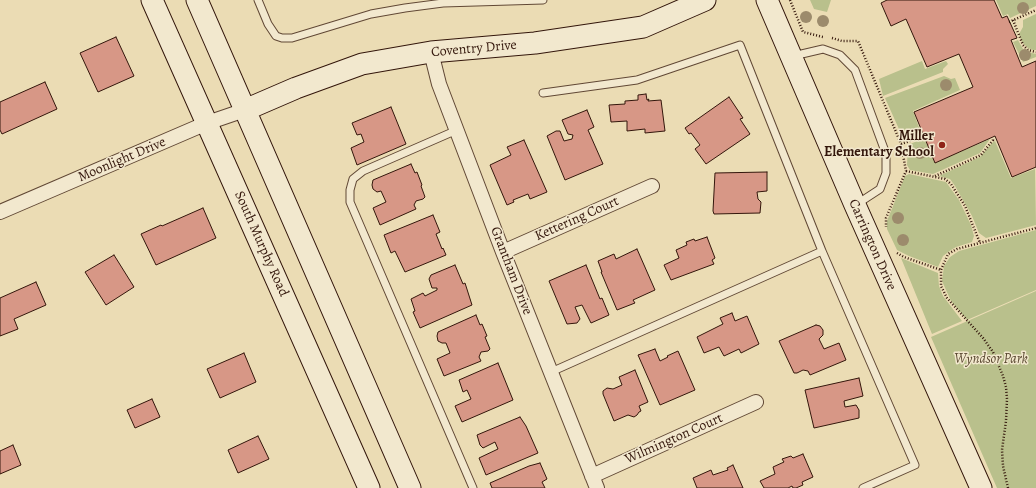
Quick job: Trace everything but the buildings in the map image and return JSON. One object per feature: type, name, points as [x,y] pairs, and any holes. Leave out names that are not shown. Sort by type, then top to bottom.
[{"type":"main road","name":"South Murphy Road","points":[[152,0],[369,488]]},
{"type":"main road","points":[[197,0],[410,488]]},
{"type":"main road","name":"Coventry Drive","points":[[245,110],[296,88],[362,64],[431,52],[535,43],[643,27],[705,0]]},
{"type":"main road","name":"Carrington Drive","points":[[767,0],[855,205],[981,488]]},
{"type":"street","name":"Grantham Drive","points":[[431,52],[439,84],[503,252],[595,482]]},
{"type":"street","name":"Moonlight Drive","points":[[0,212],[207,123],[245,110]]},
{"type":"street","name":"Kettering Court","points":[[503,252],[652,186]]},
{"type":"street","name":"Wilmington Court","points":[[595,482],[756,402]]},
{"type":"lane","points":[[258,0],[268,24],[276,36],[282,38],[292,38],[371,14],[405,8],[443,3],[543,0]]},
{"type":"lane","points":[[543,93],[637,80],[740,45],[822,251],[916,465],[862,488]]},
{"type":"lane","points":[[791,56],[823,49],[840,55],[855,70],[886,154],[886,173],[880,189],[855,205]]},
{"type":"lane","points":[[457,130],[363,171],[353,179],[350,190],[350,202],[473,488]]},
{"type":"lane","points":[[550,372],[822,251]]},
{"type":"path","points":[[1009,22],[1036,10]]},
{"type":"path","points":[[1013,20],[1023,45],[1028,50],[1036,52]]},
{"type":"path","points":[[901,144],[924,136]]},
{"type":"path","points":[[935,176],[981,155],[993,140],[992,138]]},
{"type":"path","points":[[906,171],[935,176],[945,179],[951,184],[965,206],[980,243]]},
{"type":"path","points":[[1008,488],[1003,466],[1002,450],[1007,399],[1003,376],[993,352],[947,298],[941,286],[941,270],[948,254],[957,249],[1036,228]]},
{"type":"green space","points":[[810,0],[831,0],[827,12],[814,9]]},
{"type":"green space","points":[[996,0],[1036,0],[1036,6],[1010,18],[1008,14],[1003,16]]},
{"type":"green space","points":[[1036,14],[1036,50],[1033,50],[1028,48],[1022,42],[1019,34],[1023,27],[1023,20]]},
{"type":"green space","points":[[1018,40],[1023,49],[1036,54],[1036,57],[1023,62],[1013,42]]},
{"type":"green space","points":[[922,61],[925,69],[946,61],[948,64],[943,69],[943,72],[883,96],[879,79]]},
{"type":"green space","points":[[944,76],[951,79],[955,78],[960,90],[913,111],[921,133],[907,139],[903,138],[885,98]]},
{"type":"green space","points":[[924,138],[935,163],[990,139],[980,153],[933,174],[910,170],[907,165],[908,145]]},
{"type":"green space","points":[[995,141],[1011,178],[1035,169],[1036,225],[986,238],[979,233],[972,216],[950,179],[939,176],[980,157]]},
{"type":"green space","points":[[909,174],[946,182],[959,200],[971,225],[974,236],[972,242],[951,250],[943,256],[938,267],[897,250],[887,229],[887,221],[905,176]]},
{"type":"green space","points":[[1036,230],[1036,290],[967,320],[951,301],[942,281],[944,266],[950,257],[959,251]]},
{"type":"green space","points":[[901,258],[938,273],[939,286],[943,296],[962,321],[932,334]]},
{"type":"green space","name":"Wyndsor Park","points":[[1036,291],[1036,488],[997,488],[931,337]]},
{"type":"place","name":"Miller Elementary School","points":[[942,145]]}]
